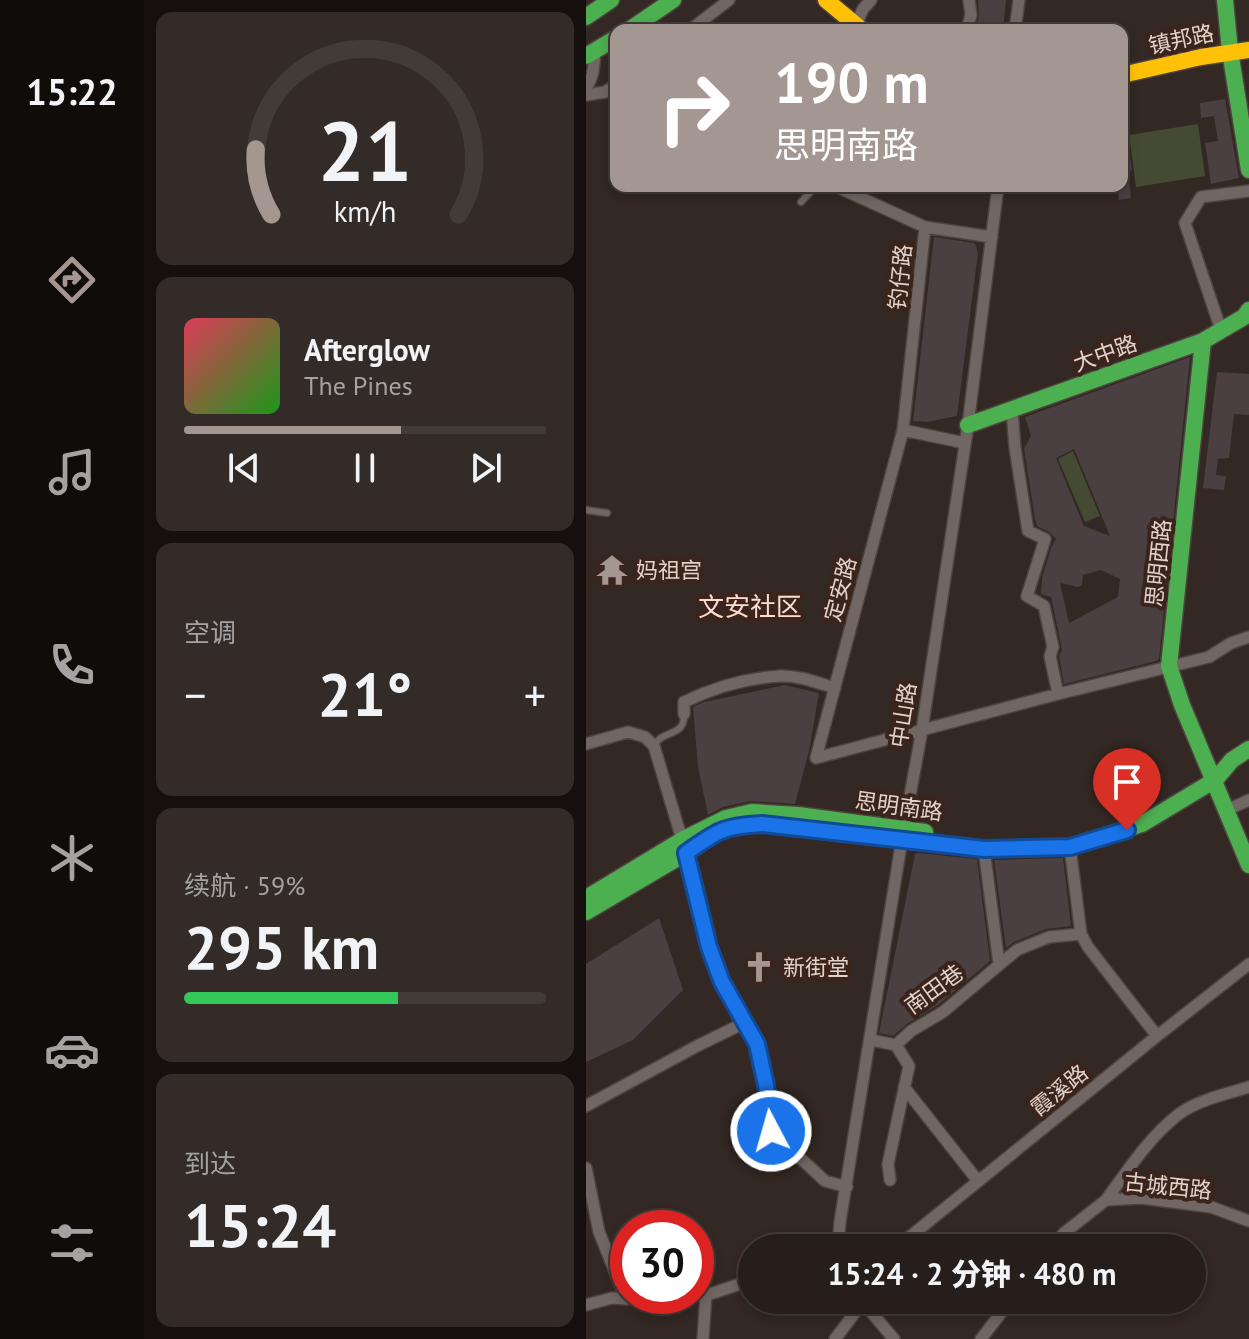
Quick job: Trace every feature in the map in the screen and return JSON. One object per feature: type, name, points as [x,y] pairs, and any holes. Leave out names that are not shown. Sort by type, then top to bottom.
[{"type":"main road","points":[[586,17],[611,0]]},
{"type":"main road","points":[[638,24],[673,0]]},
{"type":"main road","points":[[826,0],[854,24]]},
{"type":"main road","points":[[1225,0],[1249,170]]},
{"type":"main road","points":[[591,54],[610,42]]},
{"type":"main road","name":"镇邦路","points":[[1128,74],[1230,51],[1249,50]]},
{"type":"main road","name":"大中路","points":[[968,425],[1203,341],[1244,317],[1249,310]]},
{"type":"main road","name":"思明西路","points":[[1203,341],[1169,666],[1182,705],[1227,810],[1244,837],[1249,865]]},
{"type":"main road","points":[[1212,775],[1233,750],[1249,740]]},
{"type":"main road","points":[[1212,775],[1249,749]]},
{"type":"main road","name":"思明南路","points":[[903,834],[1063,840],[1141,816],[1212,775]]},
{"type":"main road","name":"思明南路","points":[[586,912],[726,818],[752,812],[798,815],[984,849],[1070,847],[1142,824],[1212,775]]},
{"type":"main road","name":"思明南路","points":[[586,898],[684,847]]},
{"type":"street","points":[[698,24],[729,0]]},
{"type":"street","points":[[860,24],[863,9],[871,0]]},
{"type":"street","points":[[969,0],[969,24]]},
{"type":"street","points":[[1016,24],[1019,0]]},
{"type":"street","points":[[586,87],[593,68],[591,54]]},
{"type":"street","points":[[586,95],[610,89]]},
{"type":"street","points":[[1221,330],[1185,223],[1201,197],[1249,191]]},
{"type":"street","name":"钓仔路","points":[[848,192],[925,227],[903,430]]},
{"type":"street","name":"中山路","points":[[839,1234],[922,730],[968,425],[997,192]]},
{"type":"street","points":[[925,227],[992,237]]},
{"type":"street","points":[[1012,411],[1028,531],[1045,539],[1027,596],[1044,606],[1053,647],[1050,656],[1058,694]]},
{"type":"street","points":[[903,430],[965,443]]},
{"type":"street","name":"定安路","points":[[903,430],[816,758],[922,730]]},
{"type":"street","points":[[922,730],[1209,657],[1231,643],[1249,637]]},
{"type":"street","points":[[684,714],[684,702],[715,689],[755,680],[782,676],[835,688]]},
{"type":"street","points":[[586,744],[628,732],[645,737],[654,746],[709,947],[722,982],[757,1044],[771,1131],[825,1181],[847,1187]]},
{"type":"street","points":[[1227,810],[1249,800]]},
{"type":"street","points":[[1070,847],[1081,934],[1157,1036]]},
{"type":"street","points":[[984,849],[999,964]]},
{"type":"street","name":"南田巷","points":[[890,1180],[888,1164],[909,1066],[896,1045],[911,1031],[943,1012],[1017,950],[1049,937],[1081,934]]},
{"type":"street","name":"霞溪路","points":[[913,1234],[1249,964]]},
{"type":"street","points":[[586,1106],[744,1023]]},
{"type":"street","points":[[871,1040],[896,1045]]},
{"type":"street","points":[[904,1087],[978,1181]]},
{"type":"street","points":[[1106,1200],[1144,1148],[1180,1113],[1212,1098],[1249,1087]]},
{"type":"street","points":[[586,1168],[599,1232],[610,1259]]},
{"type":"street","name":"古城西路","points":[[1063,1234],[1106,1200],[1141,1198],[1211,1207],[1249,1221]]},
{"type":"street","points":[[714,1291],[738,1284]]},
{"type":"street","points":[[586,1305],[610,1299]]},
{"type":"street","points":[[702,1314],[703,1339]]},
{"type":"street","points":[[835,1339],[853,1314]]},
{"type":"street","points":[[873,1314],[894,1339]]},
{"type":"street","points":[[981,1339],[1000,1314]]},
{"type":"lane","points":[[801,202],[810,192]]},
{"type":"lane","points":[[586,510],[607,513]]},
{"type":"lane","points":[[654,746],[659,738],[681,727],[684,714]]},
{"type":"green space","points":[[1198,124],[1205,176],[1136,187],[1129,135]]},
{"type":"green space","points":[[1073,451],[1100,516],[1085,522],[1058,459]]},
{"type":"building","points":[[978,0],[1006,0],[1004,24],[977,24]]},
{"type":"building","points":[[1225,99],[1239,178],[1211,184],[1205,143],[1218,141],[1214,116],[1201,118],[1200,103]]},
{"type":"building","points":[[1128,140],[1132,171],[1128,172]]},
{"type":"building","points":[[1128,172],[1131,198],[1119,200],[1118,192],[1128,192]]},
{"type":"building","points":[[934,237],[975,243],[978,253],[957,416],[927,422],[913,421]]},
{"type":"building","points":[[1190,357],[1159,659],[1156,661],[1064,684],[1059,656],[1062,650],[1051,597],[1041,594],[1042,578],[1056,539],[1037,526],[1035,519],[1024,449],[1031,436],[1025,417]],"holes":[[[1074,449],[1110,536],[1084,526],[1056,458]],[[1101,570],[1120,579],[1118,597],[1069,623],[1060,583],[1078,587],[1082,585],[1083,575]]]},
{"type":"building","points":[[1217,372],[1249,374],[1249,415],[1234,414],[1229,458],[1218,459],[1216,475],[1226,476],[1224,490],[1203,488]]},
{"type":"building","points":[[785,685],[819,693],[809,751],[795,804],[750,801],[723,807],[708,815],[698,767],[693,707]]},
{"type":"building","points":[[915,854],[977,859],[990,961],[938,1005],[893,1036],[879,1033]]},
{"type":"building","points":[[1063,858],[1071,926],[1046,929],[1006,948],[994,860]]},
{"type":"building","points":[[659,918],[683,990],[633,1040],[586,1062],[586,964]]},
{"type":"traffic: fast","points":[[586,17],[611,0]]},
{"type":"traffic: fast","points":[[638,24],[673,0]]},
{"type":"traffic: fast","points":[[1225,0],[1249,170]]},
{"type":"traffic: fast","points":[[586,56],[610,42]]},
{"type":"traffic: fast","points":[[968,425],[1203,341],[1244,317],[1249,310]]},
{"type":"traffic: fast","points":[[1203,341],[1169,666],[1182,705],[1249,865]]},
{"type":"traffic: fast","points":[[586,912],[686,853],[715,832],[737,825],[762,824],[984,849],[1070,847],[1142,824],[1215,780],[1232,760],[1249,749]]},
{"type":"traffic: fast","points":[[586,898],[682,840],[726,818],[752,812],[925,832]]},
{"type":"traffic: slow","points":[[826,0],[855,24]]},
{"type":"traffic: slow","points":[[1128,74],[1249,50]]},
{"type":"place","name":"妈祖宫","points":[[612,570]]},
{"type":"place","name":"新街堂","points":[[759,967]]},
{"type":"district","name":"文安社区","points":[[750,607]]},
{"type":"route","points":[[771,1131],[757,1044],[722,982],[709,947],[686,853],[715,832],[737,825],[762,824],[984,849],[1070,847],[1127,830]]}]
